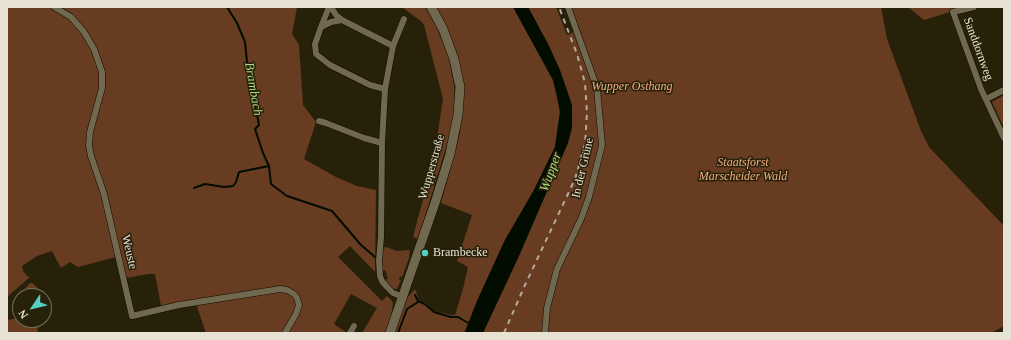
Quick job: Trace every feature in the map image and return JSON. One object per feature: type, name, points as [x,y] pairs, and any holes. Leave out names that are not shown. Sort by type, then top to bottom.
[{"type":"main road","name":"Wupperstraße","points":[[390,333],[424,236],[450,154],[458,115],[460,87],[454,59],[443,28],[431,7]]},
{"type":"street","name":"Weuste","points":[[54,7],[71,17],[84,32],[94,49],[102,72],[102,88],[90,132],[89,146],[104,194],[132,316],[179,305],[280,289],[287,290],[294,294],[299,305],[286,333]]},
{"type":"street","points":[[385,89],[360,80],[330,65],[316,54],[315,48],[321,27],[330,7],[342,20],[393,46]]},
{"type":"street","name":"In der Grüne","points":[[545,333],[547,308],[557,269],[581,218],[602,145],[597,88],[568,7]]},
{"type":"street","name":"Sanddornweg","points":[[974,7],[953,12],[986,99],[1004,138]]},
{"type":"street","points":[[403,297],[393,293],[387,287],[382,281],[380,272],[382,143],[385,89],[393,46],[404,18]]},
{"type":"street","points":[[321,27],[331,22],[342,20]]},
{"type":"street","points":[[986,99],[1004,90]]},
{"type":"street","points":[[319,121],[326,122],[364,138],[382,143]]},
{"type":"street","points":[[350,333],[354,326]]},
{"type":"green space","points":[[7,7],[297,7],[292,34],[299,45],[303,105],[316,122],[304,159],[336,177],[357,186],[376,190],[375,272],[350,246],[338,257],[382,301],[387,296],[392,301],[393,304],[390,322],[385,333],[362,333],[377,308],[351,294],[334,324],[347,333],[206,333],[196,304],[162,311],[155,274],[126,278],[120,256],[78,267],[70,262],[61,268],[52,251],[37,256],[22,266],[23,271],[30,277],[17,288],[12,288],[12,293],[7,297]]},
{"type":"green space","points":[[402,7],[425,7],[436,26],[448,54],[454,85],[455,102],[452,128],[418,239],[413,237],[434,158],[443,99],[424,25]]},
{"type":"green space","points":[[436,7],[513,7],[553,80],[560,112],[555,147],[534,190],[505,240],[464,333],[394,333],[404,301],[415,289],[419,300],[426,303],[434,311],[455,315],[468,267],[457,261],[472,215],[441,203],[460,133],[463,103]]},
{"type":"green space","name":"Staatsforst Marscheider Wald","points":[[528,7],[556,7],[567,35],[579,30],[570,7],[881,7],[887,39],[921,131],[929,147],[1004,226],[1004,326],[991,333],[475,333],[557,155],[565,112],[548,44]]},
{"type":"green space","points":[[908,7],[966,7],[924,20]]},
{"type":"green space","points":[[1004,95],[1004,128],[992,102]]},
{"type":"green space","points":[[386,247],[397,251],[410,250],[409,258],[402,277],[400,276],[399,280],[401,280],[397,289],[394,289],[388,284],[386,280],[388,278],[385,270],[382,270],[382,251],[383,248]]},
{"type":"green space","points":[[30,283],[32,283],[38,288],[26,288]]},
{"type":"green space","points":[[12,319],[12,328],[37,328],[38,333],[7,333],[7,320]]},
{"type":"water","name":"Wupper","points":[[513,7],[528,7],[549,46],[560,70],[572,105],[572,128],[568,143],[519,256],[483,333],[465,333],[477,301],[505,240],[534,190],[555,147],[560,112],[553,80]]},
{"type":"waterway","name":"Brambach","points":[[227,7],[237,23],[245,42],[247,62],[259,125],[255,129],[269,166],[271,184],[287,196],[332,211],[361,245],[375,257]]},
{"type":"waterway","points":[[194,188],[205,184],[224,187],[233,186],[239,172],[269,166]]},
{"type":"waterway","name":"Brambach","points":[[415,295],[418,301],[425,304],[434,312],[451,317],[458,317],[470,324]]},
{"type":"waterway","points":[[398,333],[407,309],[418,302]]},
{"type":"railway","points":[[504,333],[575,179],[585,144],[587,113],[585,83],[577,54],[559,7]]},
{"type":"place","name":"Brambecke","points":[[425,253]]},
{"type":"park label","name":"Wupper Osthang","points":[[632,87]]}]
